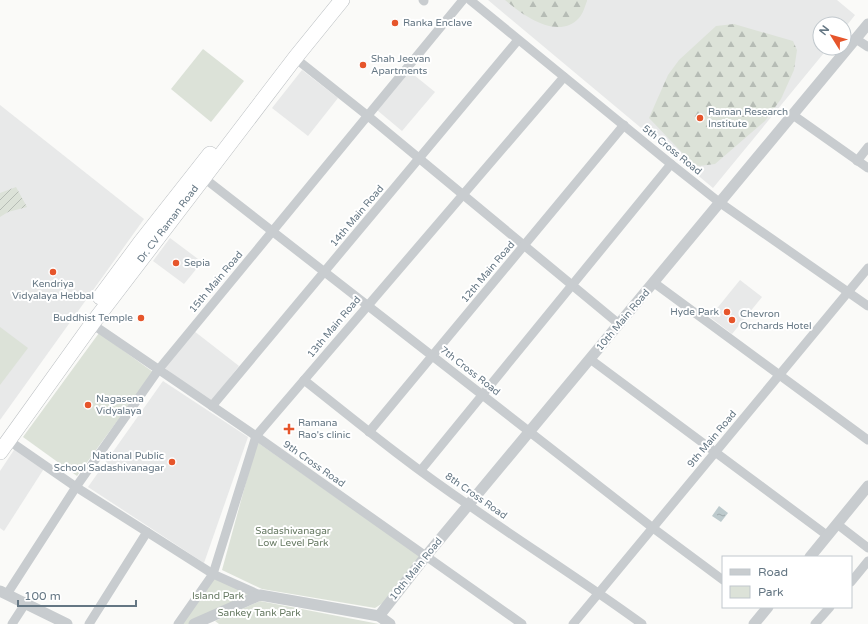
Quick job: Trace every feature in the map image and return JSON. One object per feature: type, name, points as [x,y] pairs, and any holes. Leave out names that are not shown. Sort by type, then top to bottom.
[{"type":"highway","name":"Dr. CV Raman Road","points":[[0,452],[4,439],[76,330],[140,243],[329,0]]},
{"type":"highway","name":"Dr. CV Raman Road","points":[[4,439],[342,0]]},
{"type":"street","name":"15th Main Road","points":[[4,592],[159,368],[463,0]]},
{"type":"street","name":"5th Cross Road","points":[[470,0],[719,202],[868,306]]},
{"type":"street","name":"10th Main Road","points":[[379,616],[426,556],[868,24]]},
{"type":"street","points":[[856,38],[868,47]]},
{"type":"street","name":"14th Main Road","points":[[212,406],[518,40]]},
{"type":"street","points":[[296,58],[619,324]]},
{"type":"street","name":"13th Main Road","points":[[178,624],[213,574],[256,436],[564,76]]},
{"type":"street","points":[[793,115],[868,168]]},
{"type":"street","name":"12th Main Road","points":[[369,432],[624,125]]},
{"type":"street","points":[[857,161],[868,148]]},
{"type":"street","points":[[421,470],[671,164]]},
{"type":"street","name":"7th Cross Road","points":[[204,178],[653,528],[722,579]]},
{"type":"street","name":"9th Main Road","points":[[573,624],[868,268]]},
{"type":"street","points":[[654,282],[868,440]]},
{"type":"street","name":"9th Cross Road","points":[[92,324],[159,368],[522,624]]},
{"type":"street","points":[[590,359],[828,536]]},
{"type":"street","name":"8th Cross Road","points":[[304,380],[369,432],[468,506],[599,593],[642,624]]},
{"type":"street","points":[[4,439],[76,487],[213,574],[260,595],[379,616],[390,624]]},
{"type":"street","points":[[811,556],[868,486]]},
{"type":"street","points":[[837,524],[868,548]]},
{"type":"street","points":[[89,624],[147,532]]},
{"type":"street","points":[[852,581],[868,561]]},
{"type":"street","points":[[4,592],[67,624]]},
{"type":"street","points":[[194,624],[260,595]]},
{"type":"street","points":[[12,624],[25,604]]},
{"type":"street","points":[[754,624],[764,608]]},
{"type":"street","points":[[816,624],[829,608]]},
{"type":"shaded area","name":"Raman Research Institute","points":[[488,0],[837,0],[855,15],[852,19],[852,16],[812,16],[812,56],[821,56],[713,188]]},
{"type":"shaded area","points":[[302,70],[338,98],[308,136],[272,108]]},
{"type":"shaded area","points":[[409,71],[435,92],[402,131],[377,110]]},
{"type":"shaded area","name":"Kendriya Vidyalaya Hebbal","points":[[0,105],[144,219],[0,420]]},
{"type":"shaded area","points":[[170,238],[202,262],[184,284],[153,261]]},
{"type":"shaded area","points":[[740,280],[762,297],[732,334],[710,317]]},
{"type":"shaded area","points":[[194,331],[239,366],[210,403],[165,368]]},
{"type":"shaded area","name":"National Public School Sadashivanagar","points":[[163,381],[248,437],[204,563],[88,487]]},
{"type":"shaded area","points":[[16,447],[45,467],[4,531],[0,528],[0,471]]},
{"type":"green space","points":[[505,0],[587,1],[579,18],[570,24],[561,27],[540,23],[530,18]]},
{"type":"green space","points":[[734,24],[793,41],[797,50],[794,70],[781,99],[765,121],[715,164],[699,166],[691,162],[649,118],[668,75],[679,60],[716,26]]},
{"type":"green space","points":[[203,49],[244,81],[211,122],[171,89]]},
{"type":"green space","points":[[16,187],[27,207],[8,212],[0,217],[0,193]]},
{"type":"green space","points":[[0,327],[28,348],[0,385]]},
{"type":"green space","name":"Nagasena Vidyalaya","points":[[99,333],[153,372],[77,476],[23,437]]},
{"type":"green space","name":"Sadashivanagar Low Level Park","points":[[257,442],[421,557],[383,603],[375,608],[262,589],[222,570]]},
{"type":"green space","name":"Island Park","points":[[213,574],[260,595],[194,624],[178,624]]},
{"type":"green space","name":"Sankey Tank Park","points":[[260,601],[379,624],[219,624],[215,621]]},
{"type":"water","points":[[719,506],[728,513],[721,522],[712,516]]},
{"type":"place","name":"Ranka Enclave","points":[[395,23]]},
{"type":"place","name":"Shah Jeevan Apartments","points":[[363,65]]},
{"type":"place","name":"Raman Research Institute","points":[[700,118]]},
{"type":"place","name":"Sepia","points":[[176,263]]},
{"type":"place","name":"Kendriya Vidyalaya Hebbal","points":[[53,272]]},
{"type":"place","name":"Hyde Park","points":[[727,312]]},
{"type":"place","name":"Buddhist Temple","points":[[141,318]]},
{"type":"place","name":"Chevron Orchards Hotel","points":[[732,320]]},
{"type":"place","name":"Nagasena Vidyalaya","points":[[88,405]]},
{"type":"place","name":"Ramana Rao's clinic","points":[[289,429]]},
{"type":"place","name":"National Public School Sadashivanagar","points":[[172,462]]}]
